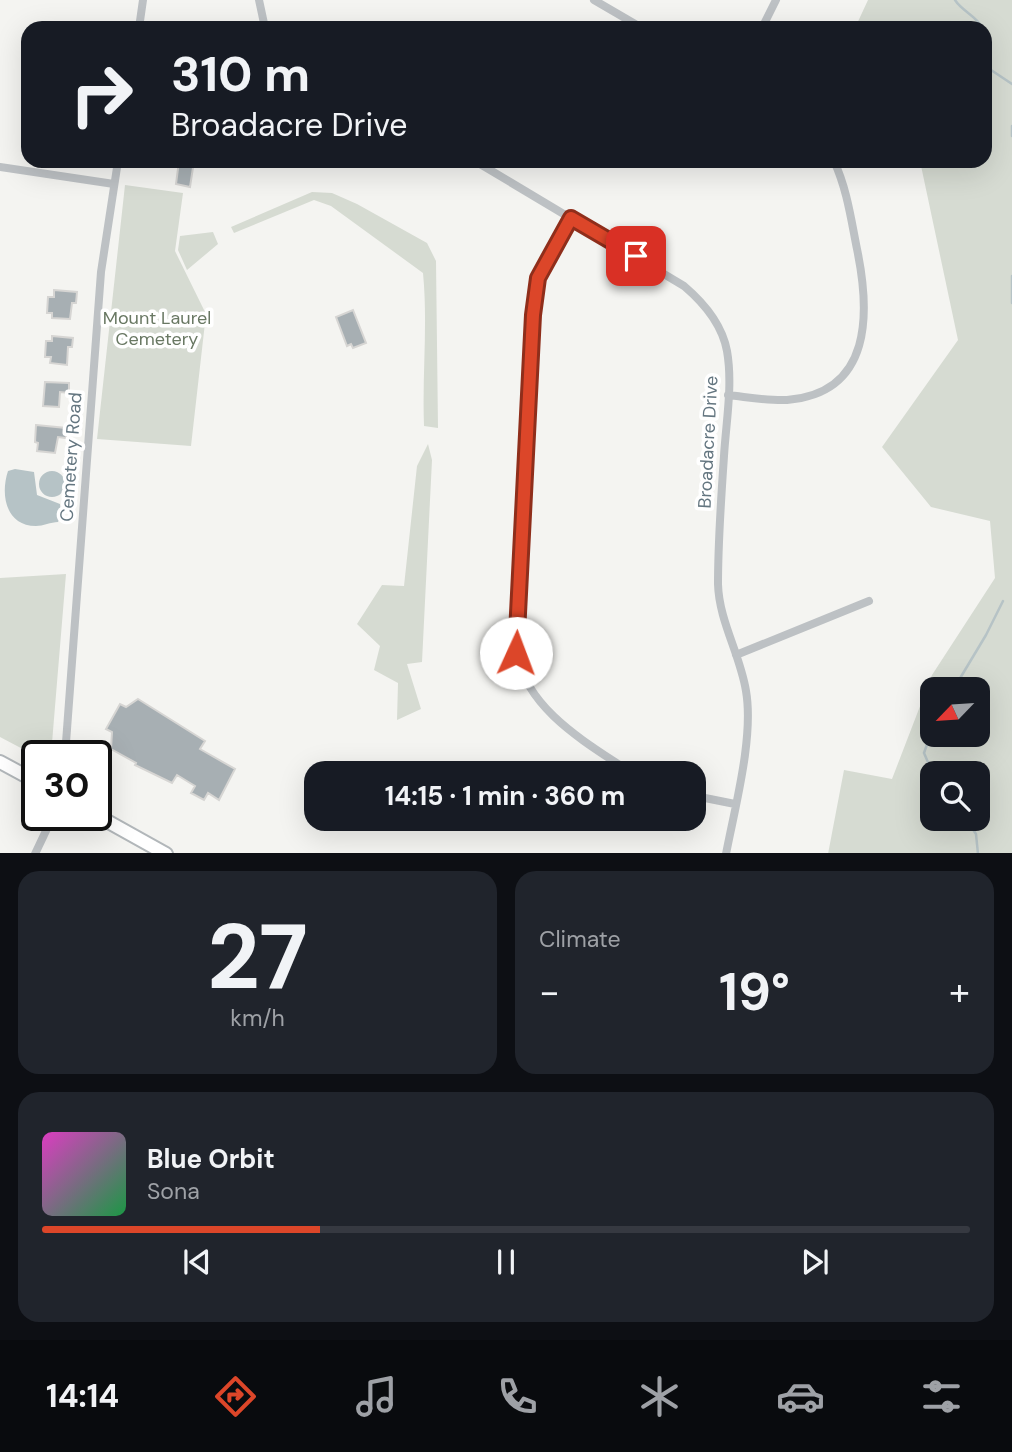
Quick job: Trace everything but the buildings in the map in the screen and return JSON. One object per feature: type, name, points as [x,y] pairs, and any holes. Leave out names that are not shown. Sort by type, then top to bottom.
[{"type":"main road","points":[[0,762],[21,773]]},
{"type":"main road","points":[[112,824],[166,853]]},
{"type":"street","points":[[139,21],[143,0]]},
{"type":"street","points":[[259,0],[264,21]]},
{"type":"street","points":[[594,0],[630,21]]},
{"type":"street","points":[[766,21],[776,0]]},
{"type":"street","points":[[0,167],[114,184]]},
{"type":"street","name":"Cemetery Road","points":[[66,740],[101,272],[117,168]]},
{"type":"street","name":"Broadacre Drive","points":[[487,168],[671,277],[706,307],[727,348],[728,395],[718,538],[718,586],[724,618],[744,678],[748,709],[746,741],[726,853]]},
{"type":"street","points":[[728,395],[779,400],[814,393],[846,371],[860,348],[865,321],[864,293],[848,203],[836,168]]},
{"type":"street","points":[[571,218],[545,263],[534,294],[516,653],[524,680],[549,714],[615,761]]},
{"type":"street","points":[[736,655],[869,601]]},
{"type":"street","points":[[706,798],[735,804]]},
{"type":"street","points":[[34,853],[45,831]]},
{"type":"green space","points":[[868,0],[1012,0],[1012,853],[828,853],[844,770],[892,779],[920,706],[920,747],[990,747],[990,677],[931,677],[995,578],[990,521],[931,507],[882,447],[958,340],[921,168],[992,168],[992,21],[858,21]]},
{"type":"green space","name":"Mount Laurel Cemetery","points":[[125,185],[183,193],[175,251],[206,314],[191,446],[97,439]]},
{"type":"green space","points":[[312,192],[332,193],[357,204],[427,243],[436,261],[438,428],[424,426],[423,273],[331,206],[314,200],[234,233],[231,227]]},
{"type":"green space","points":[[213,232],[218,244],[187,270],[178,250],[180,236]]},
{"type":"green space","points":[[428,444],[432,460],[422,662],[407,664],[421,709],[397,720],[398,683],[374,670],[380,646],[357,624],[382,585],[404,586],[417,466]]},
{"type":"green space","points":[[66,574],[52,740],[21,740],[21,748],[0,737],[0,578]]},
{"type":"shaded area","points":[[15,469],[34,472],[37,495],[60,504],[61,515],[58,522],[39,526],[26,525],[12,515],[5,499],[5,490],[8,471]]},
{"type":"shaded area","points":[[52,471],[61,475],[65,484],[61,493],[52,497],[43,493],[39,484],[43,475]]},
{"type":"waterway","points":[[955,0],[977,21]]},
{"type":"waterway","points":[[992,71],[1012,84]]},
{"type":"waterway","points":[[1012,126],[1012,136]]},
{"type":"waterway","points":[[1012,276],[1012,303]]},
{"type":"waterway","points":[[961,677],[1003,601]]},
{"type":"waterway","points":[[926,747],[924,753],[927,761]]},
{"type":"waterway","points":[[974,831],[978,853]]},
{"type":"route","points":[[516,653],[534,294],[538,278],[571,218],[636,256]]}]
